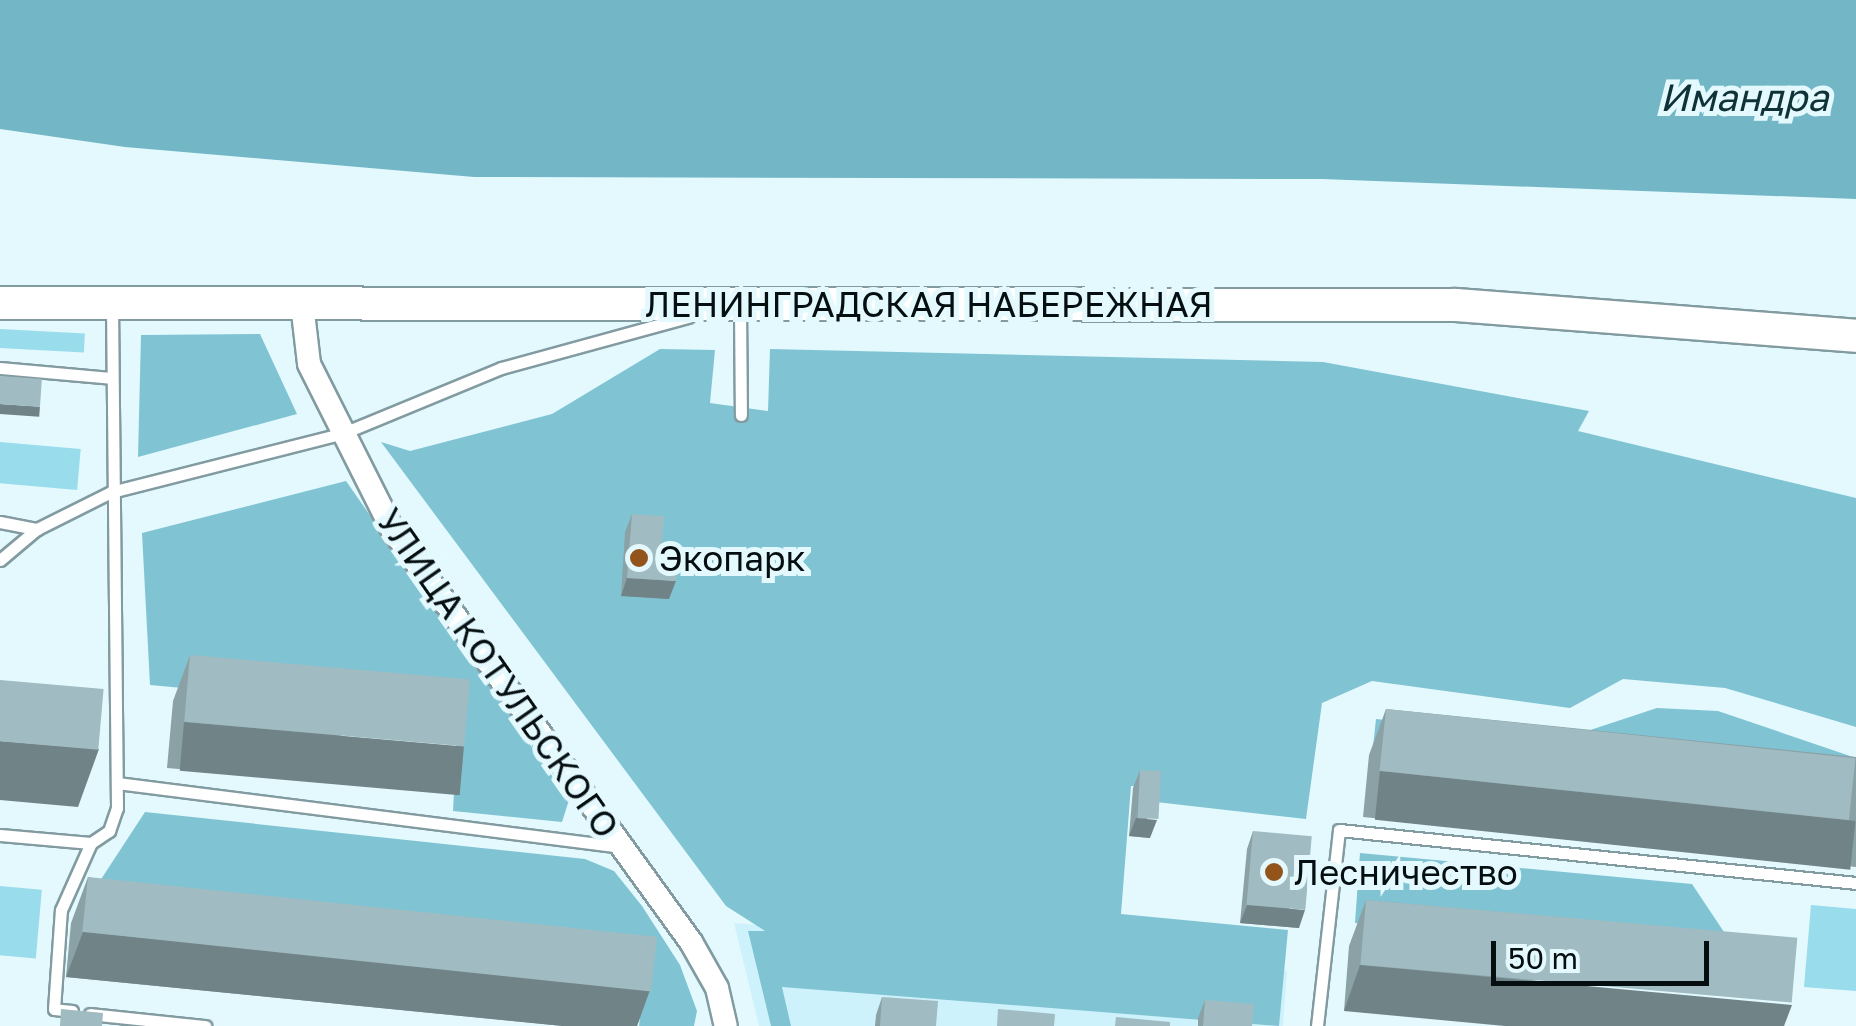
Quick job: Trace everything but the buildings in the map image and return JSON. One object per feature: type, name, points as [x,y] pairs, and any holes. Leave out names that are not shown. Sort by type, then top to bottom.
[{"type":"main road","name":"ЛЕНИНГРАДСКАЯ НАБЕРЕЖНАЯ","points":[[0,303],[112,307],[740,303],[1456,305],[1856,336]]},
{"type":"street","name":"УЛИЦА КОТУЛЬСКОГО","points":[[302,304],[310,364],[341,434],[392,529],[691,942],[716,988],[726,1026]]},
{"type":"lane","points":[[0,560],[37,530],[111,492],[341,434],[501,368],[740,303],[742,415]]},
{"type":"lane","points":[[112,307],[117,783],[108,831],[91,843],[61,910],[54,1009],[116,1021],[205,1026]]},
{"type":"lane","points":[[0,368],[111,378]]},
{"type":"lane","points":[[0,522],[37,530]]},
{"type":"lane","points":[[117,783],[622,847]]},
{"type":"lane","points":[[1318,1026],[1340,830],[1856,883]]},
{"type":"lane","points":[[0,835],[91,843]]},
{"type":"shaded area","points":[[0,329],[85,333],[84,352],[0,348]]},
{"type":"shaded area","points":[[260,334],[297,414],[138,457],[141,335]]},
{"type":"shaded area","points":[[660,349],[715,350],[710,403],[768,411],[770,349],[1323,362],[1589,411],[1578,431],[1856,498],[1856,727],[1725,688],[1623,679],[1570,708],[1372,681],[1322,703],[1306,819],[1156,802],[1156,787],[1131,786],[1121,914],[1288,930],[1279,1026],[782,987],[791,1026],[771,1026],[748,931],[765,931],[726,906],[381,442],[410,451],[552,414]]},
{"type":"shaded area","points":[[0,442],[81,449],[77,490],[0,483]]},
{"type":"shaded area","points":[[346,481],[569,800],[562,822],[453,811],[458,713],[150,685],[142,533]]},
{"type":"shaded area","points":[[1657,708],[1718,711],[1856,758],[1373,747],[1376,719],[1563,739]]},
{"type":"shaded area","points":[[145,812],[585,859],[614,871],[642,906],[680,965],[697,1011],[694,1026],[639,1026],[644,976],[75,919]]},
{"type":"shaded area","points":[[1360,853],[1692,884],[1740,956],[1355,923]]},
{"type":"shaded area","points":[[0,886],[42,890],[36,958],[0,955]]},
{"type":"shaded area","points":[[1811,905],[1856,909],[1856,991],[1804,987]]},
{"type":"shaded area","points":[[734,923],[1287,971],[1283,1026],[759,1026]]},
{"type":"water","name":"Имандра","points":[[0,0],[1856,0],[1856,199],[1322,179],[474,177],[125,147],[0,129]]},
{"type":"place","name":"Экопарк","points":[[639,558]]},
{"type":"place","name":"Лесничество","points":[[1274,872]]}]
